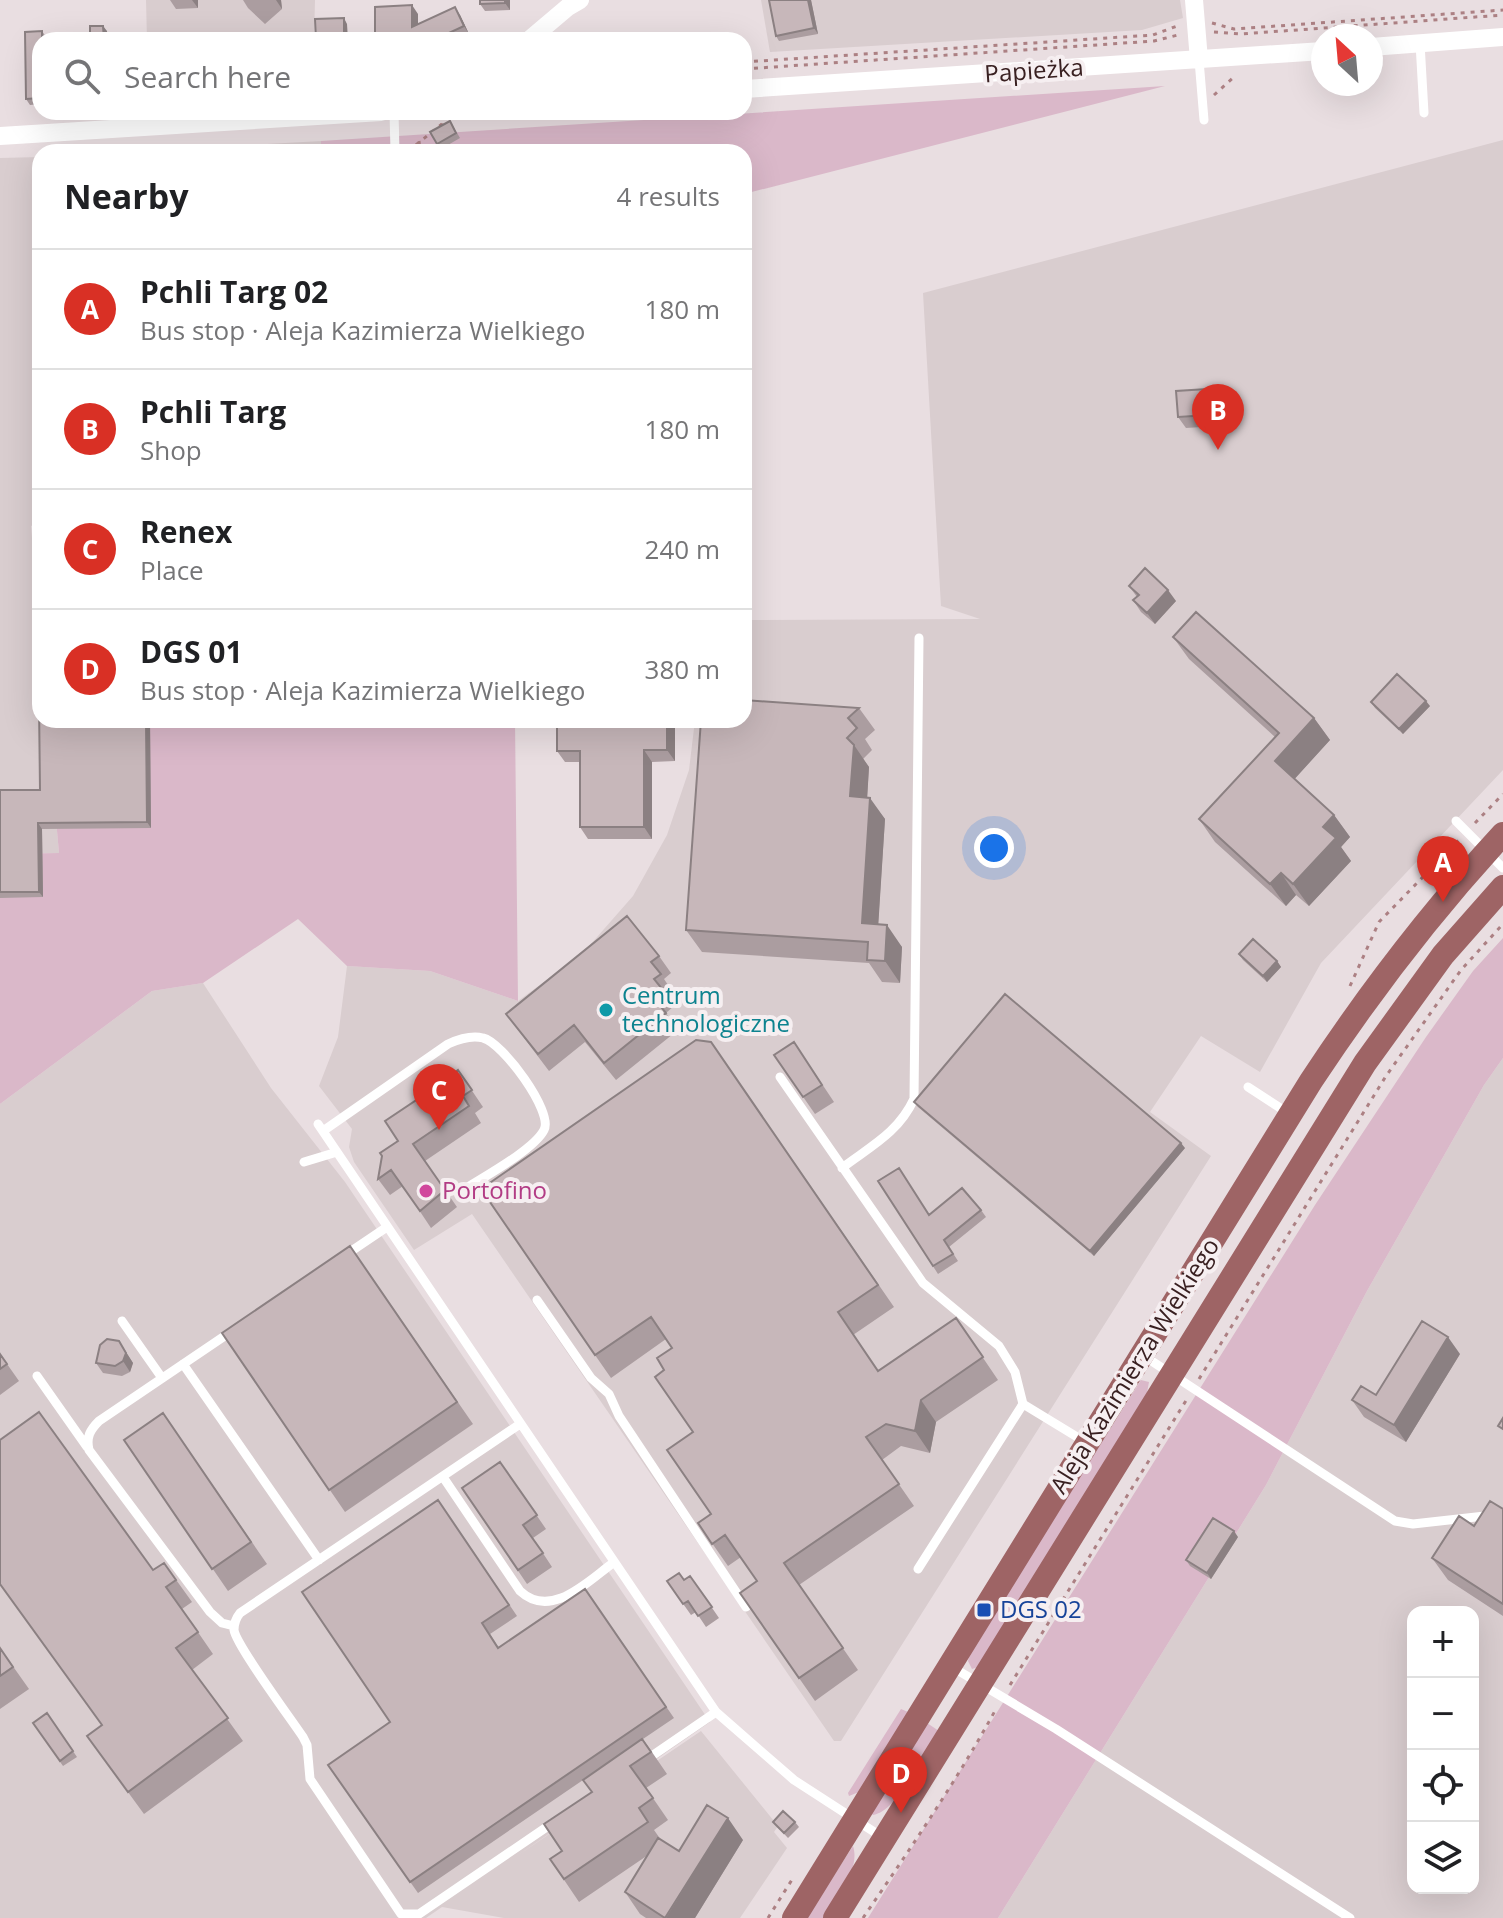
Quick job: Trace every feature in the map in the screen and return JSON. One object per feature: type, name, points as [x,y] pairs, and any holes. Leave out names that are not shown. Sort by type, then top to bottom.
[{"type":"main road","name":"Aleja Kazimierza Wielkiego","points":[[794,1918],[1291,1114],[1356,1014],[1402,951],[1497,851]]},
{"type":"main road","name":"Aleja Kazimierza Wielkiego","points":[[835,1918],[1374,1051],[1443,955],[1503,887]]},
{"type":"street","points":[[538,32],[580,0]]},
{"type":"street","points":[[1194,0],[1199,60]]},
{"type":"street","points":[[1383,46],[1503,37]]},
{"type":"street","name":"Papieżka","points":[[752,88],[1311,52]]},
{"type":"street","points":[[0,136],[254,120]]},
{"type":"lane","points":[[1420,43],[1424,113]]},
{"type":"lane","points":[[1199,60],[1204,120]]},
{"type":"lane","points":[[394,120],[395,144]]},
{"type":"lane","points":[[842,1168],[905,1118],[914,1099],[919,638]]},
{"type":"lane","points":[[1456,821],[1497,851]]},
{"type":"lane","points":[[460,1192],[535,1143],[546,1128],[547,1117],[541,1104],[498,1045],[484,1038],[461,1038],[448,1044],[321,1128],[716,1712],[794,1780],[885,1838]]},
{"type":"lane","points":[[780,1077],[923,1283],[999,1346],[1015,1372],[1023,1404],[1087,1443]]},
{"type":"lane","points":[[1248,1087],[1291,1114]]},
{"type":"lane","points":[[304,1162],[337,1152]]},
{"type":"lane","points":[[336,1261],[387,1227]]},
{"type":"lane","points":[[537,1300],[591,1378],[609,1394],[619,1416],[746,1607]]},
{"type":"lane","points":[[122,1321],[162,1378]]},
{"type":"lane","points":[[89,1450],[87,1443],[91,1428],[247,1321]]},
{"type":"lane","points":[[1142,1354],[1395,1521],[1413,1524],[1503,1514]]},
{"type":"lane","points":[[183,1364],[319,1560]]},
{"type":"lane","points":[[37,1376],[210,1612],[222,1623],[234,1626]]},
{"type":"lane","points":[[918,1569],[1023,1404]]},
{"type":"lane","points":[[520,1424],[240,1613],[234,1626],[236,1637],[307,1745],[310,1779],[401,1914],[419,1914],[561,1818]]},
{"type":"lane","points":[[443,1477],[526,1596],[543,1602],[558,1600],[613,1563]]},
{"type":"lane","points":[[949,1665],[1350,1918]]},
{"type":"lane","points":[[638,1765],[716,1712]]},
{"type":"path","points":[[752,68],[1154,41],[1198,29],[1503,12]]},
{"type":"path","points":[[752,61],[1153,35],[1185,23],[1198,29],[1241,34],[1503,12]]},
{"type":"path","points":[[416,144],[442,124],[441,120]]},
{"type":"path","points":[[1489,809],[1503,794]]},
{"type":"path","points":[[863,1918],[964,1768],[1003,1697],[1386,1076],[1461,970],[1503,924]]},
{"type":"shaded area","points":[[146,0],[315,0],[314,32],[147,32]]},
{"type":"shaded area","points":[[761,0],[1180,0],[1183,18],[1142,30],[770,52]]},
{"type":"shaded area","points":[[1165,86],[752,192],[752,144],[321,144],[321,141],[643,120],[752,120],[752,113]]},
{"type":"shaded area","points":[[1503,140],[1503,770],[1321,963],[1260,1072],[1201,1036],[1150,1112],[1211,1156],[841,1741],[834,1741],[472,1214],[414,1250],[354,1162],[349,1147],[352,1129],[319,1086],[338,1037],[347,966],[430,971],[518,1001],[583,953],[633,896],[667,835],[689,770],[694,728],[752,728],[752,620],[980,619],[941,606],[923,293]]},
{"type":"shaded area","points":[[321,141],[321,144],[268,144]]},
{"type":"shaded area","points":[[32,157],[32,728],[48,728],[59,853],[0,854],[0,158]]},
{"type":"shaded area","points":[[48,728],[515,728],[518,1001],[430,971],[347,966],[298,919],[203,983],[152,991],[0,1104],[0,854],[59,853]]},
{"type":"shaded area","points":[[1503,938],[1503,1058],[1484,1085],[1367,1291],[1266,1485],[998,1918],[868,1918],[1315,1205],[1426,1037],[1473,971]]},
{"type":"shaded area","points":[[203,983],[271,1088],[345,1182],[710,1722],[517,1856],[701,1731],[778,1826],[774,1832],[787,1848],[740,1918],[504,1918],[442,1907],[426,1918],[0,1918],[0,1104],[152,991]]},
{"type":"shaded area","points":[[1503,1058],[1503,1918],[998,1918],[1266,1485],[1367,1291],[1484,1085]]},
{"type":"shaded area","points":[[1141,1380],[1149,1382],[1146,1398],[981,1666],[972,1669],[968,1661],[970,1652]]},
{"type":"shaded area","points":[[901,1709],[908,1712],[859,1792],[849,1796],[848,1793]]},
{"type":"shaded area","points":[[927,1723],[939,1731],[919,1766],[892,1803],[873,1815],[871,1813]]},
{"type":"shaded area","points":[[853,1846],[853,1865],[840,1893],[823,1918],[806,1918]]},
{"type":"building","points":[[480,0],[505,0],[505,3],[480,4]]},
{"type":"building","points":[[769,0],[808,0],[814,28],[776,36]]},
{"type":"building","points":[[412,5],[412,27],[455,7],[464,26],[451,32],[375,32],[375,7]]},
{"type":"building","points":[[344,18],[344,32],[316,32],[315,19]]},
{"type":"building","points":[[90,26],[103,26],[103,32],[90,32]]},
{"type":"building","points":[[42,31],[32,32],[32,99],[26,99],[25,32]]},
{"type":"building","points":[[450,121],[456,133],[437,144],[430,132]]},
{"type":"building","points":[[1223,388],[1225,414],[1178,417],[1176,391]]},
{"type":"building","points":[[1145,568],[1168,590],[1147,613],[1133,600],[1139,595],[1129,586]]},
{"type":"building","points":[[1196,612],[1314,718],[1275,761],[1334,815],[1323,827],[1336,838],[1293,884],[1281,873],[1270,884],[1199,819],[1279,733],[1173,637]]},
{"type":"building","points":[[1397,674],[1426,701],[1399,729],[1371,702]]},
{"type":"building","points":[[752,701],[859,708],[848,718],[857,728],[847,738],[854,745],[850,796],[870,798],[862,923],[887,925],[885,961],[867,960],[868,942],[686,930],[700,728],[752,728]]},
{"type":"building","points":[[39,728],[146,728],[147,822],[38,823],[39,892],[0,892],[0,790],[40,790]]},
{"type":"building","points":[[557,728],[667,728],[667,750],[644,750],[644,827],[580,827],[580,751],[557,751]]},
{"type":"building","name":"Centrum technologiczne","points":[[627,916],[659,956],[651,962],[661,974],[654,979],[663,990],[653,997],[666,1013],[604,1063],[574,1025],[538,1054],[506,1014]]},
{"type":"building","points":[[1253,939],[1277,961],[1263,976],[1239,954]]},
{"type":"building","points":[[1005,994],[1181,1143],[1090,1251],[914,1102]]},
{"type":"building","points":[[696,1040],[711,1042],[878,1285],[838,1312],[878,1371],[956,1318],[983,1357],[921,1400],[915,1431],[886,1424],[866,1437],[899,1484],[784,1563],[843,1648],[799,1678],[740,1593],[757,1581],[725,1535],[712,1544],[698,1523],[711,1514],[667,1450],[693,1432],[655,1377],[664,1370],[657,1358],[672,1348],[651,1317],[595,1355],[481,1189]]},
{"type":"building","points":[[794,1042],[822,1085],[803,1097],[774,1055]]},
{"type":"building","points":[[458,1070],[472,1090],[463,1096],[469,1106],[413,1144],[445,1190],[420,1211],[391,1170],[378,1179],[380,1153],[398,1141],[385,1121],[418,1099],[422,1106],[452,1086],[447,1079]]},
{"type":"building","points":[[899,1168],[929,1215],[962,1188],[981,1210],[944,1240],[953,1254],[933,1266],[878,1181]]},
{"type":"building","points":[[350,1246],[457,1402],[329,1490],[222,1333]]},
{"type":"building","points":[[1422,1321],[1448,1337],[1394,1425],[1352,1400],[1361,1386],[1376,1395]]},
{"type":"building","points":[[107,1339],[119,1341],[126,1353],[123,1361],[115,1366],[96,1363],[100,1345]]},
{"type":"building","points":[[0,1354],[7,1364],[0,1369]]},
{"type":"building","points":[[39,1412],[153,1570],[164,1563],[176,1580],[166,1587],[198,1632],[176,1648],[228,1718],[128,1792],[87,1736],[102,1725],[0,1584],[0,1440]]},
{"type":"building","points":[[163,1413],[251,1542],[212,1569],[124,1440]]},
{"type":"building","points":[[500,1462],[537,1515],[523,1525],[543,1553],[518,1570],[462,1488]]},
{"type":"building","points":[[438,1500],[509,1605],[482,1623],[498,1648],[585,1589],[666,1707],[410,1882],[328,1765],[390,1722],[302,1592]]},
{"type":"building","points":[[1490,1501],[1503,1509],[1503,1604],[1432,1558],[1459,1516],[1474,1526]]},
{"type":"building","points":[[1213,1518],[1234,1531],[1207,1573],[1186,1560]]},
{"type":"building","points":[[679,1573],[684,1580],[690,1576],[712,1607],[698,1616],[688,1601],[683,1604],[667,1581]]},
{"type":"building","points":[[0,1648],[13,1667],[0,1676]]},
{"type":"building","points":[[47,1713],[73,1751],[60,1761],[33,1723]]},
{"type":"building","points":[[642,1739],[651,1752],[630,1766],[653,1798],[639,1808],[648,1822],[564,1879],[550,1859],[562,1851],[544,1824],[592,1792],[583,1780]]},
{"type":"building","points":[[707,1805],[728,1818],[665,1918],[625,1892],[658,1838],[679,1851]]},
{"type":"building","points":[[783,1811],[795,1822],[784,1833],[773,1822]]},
{"type":"place","name":"Pchli Targ","points":[[1218,450]]},
{"type":"place","name":"Pchli Targ 02","points":[[1443,902]]},
{"type":"place","name":"Centrum technologiczne","points":[[606,1010]]},
{"type":"place","name":"Renex","points":[[439,1130]]},
{"type":"place","name":"Portofino","points":[[426,1191]]},
{"type":"place","name":"DGS 02","points":[[984,1610]]},
{"type":"place","name":"DGS 01","points":[[901,1813]]}]
